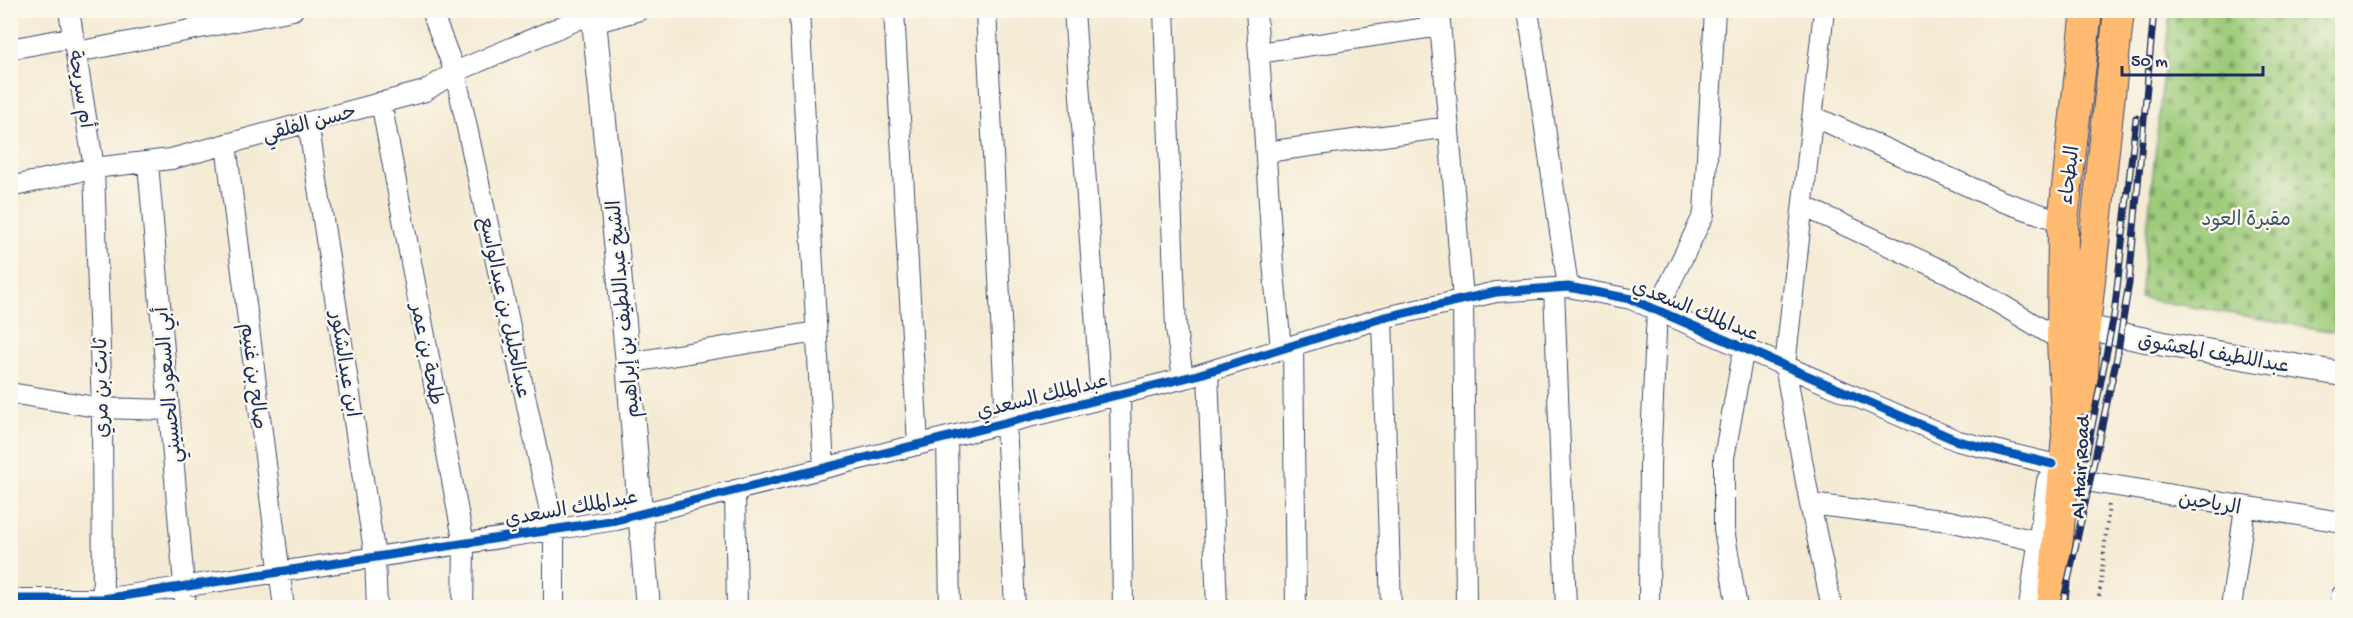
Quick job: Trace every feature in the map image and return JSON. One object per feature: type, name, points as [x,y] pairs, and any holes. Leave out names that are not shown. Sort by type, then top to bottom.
[{"type":"main road","name":"البطحاء","points":[[2074,334],[2063,222],[2087,10]]},
{"type":"main road","name":"البطحاء","points":[[2064,475],[2074,334],[2119,10]]},
{"type":"main road","name":"Al Hair Road","points":[[2052,608],[2064,475]]},
{"type":"main road","name":"Al Hair Road","points":[[2064,475],[2073,608]]},
{"type":"street","name":"أم سريحة","points":[[69,10],[94,168]]},
{"type":"street","points":[[10,49],[76,45],[292,10]]},
{"type":"street","name":"عبدالجليل بن عبدالواسع","points":[[431,10],[455,72],[554,530],[554,608]]},
{"type":"street","name":"حسن الفلقي","points":[[10,187],[94,168],[171,159],[425,90],[455,72],[594,16],[640,10]]},
{"type":"street","points":[[799,10],[824,468]]},
{"type":"street","points":[[894,10],[918,445]]},
{"type":"street","points":[[986,10],[1016,608]]},
{"type":"street","points":[[1074,10],[1111,397],[1123,608]]},
{"type":"street","points":[[1164,10],[1176,327],[1184,378]]},
{"type":"street","points":[[1256,10],[1273,262],[1287,347],[1296,608]]},
{"type":"street","points":[[1528,10],[1561,287],[1566,608]]},
{"type":"street","points":[[1649,608],[1650,464],[1658,310],[1704,214],[1715,10]]},
{"type":"street","points":[[1824,10],[1785,366],[1832,608]]},
{"type":"street","name":"الشيخ عبداللطيف بن إبراهيم","points":[[594,16],[628,363],[648,608]]},
{"type":"street","points":[[1259,53],[1440,18],[1463,299],[1466,608]]},
{"type":"street","name":"طلحة بن عمر","points":[[381,102],[464,544],[464,608]]},
{"type":"street","points":[[1813,116],[2001,201],[2063,222]]},
{"type":"street","name":"ابن عبدالشكور","points":[[308,122],[375,557],[377,608]]},
{"type":"street","points":[[1266,152],[1449,127]]},
{"type":"street","name":"صالح بن غنيم","points":[[225,144],[284,608]]},
{"type":"street","name":"أبي السعود الحسيني","points":[[148,163],[186,586],[186,608]]},
{"type":"street","name":"ثابت بن مري","points":[[94,168],[102,408],[103,603]]},
{"type":"street","points":[[1803,206],[2074,334]]},
{"type":"street","name":"عبدالملك السعدي","points":[[10,599],[103,603],[186,586],[554,530],[640,514],[1208,372],[1382,318],[1496,292],[1561,287],[1631,299],[1958,441],[2064,475]]},
{"type":"street","points":[[1382,318],[1391,608]]},
{"type":"street","points":[[628,363],[816,332]]},
{"type":"street","name":"عبداللطيف المعشوق","points":[[2074,334],[2164,344],[2343,374]]},
{"type":"street","points":[[1737,608],[1724,529],[1724,458],[1744,348]]},
{"type":"street","points":[[1208,372],[1217,608]]},
{"type":"street","points":[[10,393],[102,408],[169,410]]},
{"type":"street","points":[[947,438],[950,608]]},
{"type":"street","name":"الرياحين","points":[[2064,475],[2111,486],[2343,522]]},
{"type":"street","name":"البطحاء","points":[[2031,608],[2041,542],[2064,475]]},
{"type":"street","points":[[735,490],[737,608]]},
{"type":"street","points":[[1810,504],[1949,521],[2041,542]]},
{"type":"street","points":[[2231,608],[2245,507]]},
{"type":"street","points":[[2341,608],[2343,595]]},
{"type":"path","points":[[2098,608],[2111,486]]},
{"type":"green space","name":"مقبرة العود","points":[[2170,11],[2342,11],[2342,333],[2140,298]]},
{"type":"railway","points":[[2062,608],[2117,357],[2129,283],[2154,10]]},
{"type":"railway","points":[[2086,456],[2114,315],[2136,118]]},
{"type":"cycle path","points":[[10,599],[103,599],[616,520],[1197,375],[1382,318],[1496,292],[1568,287],[1631,299],[1958,441],[2052,464]]}]
